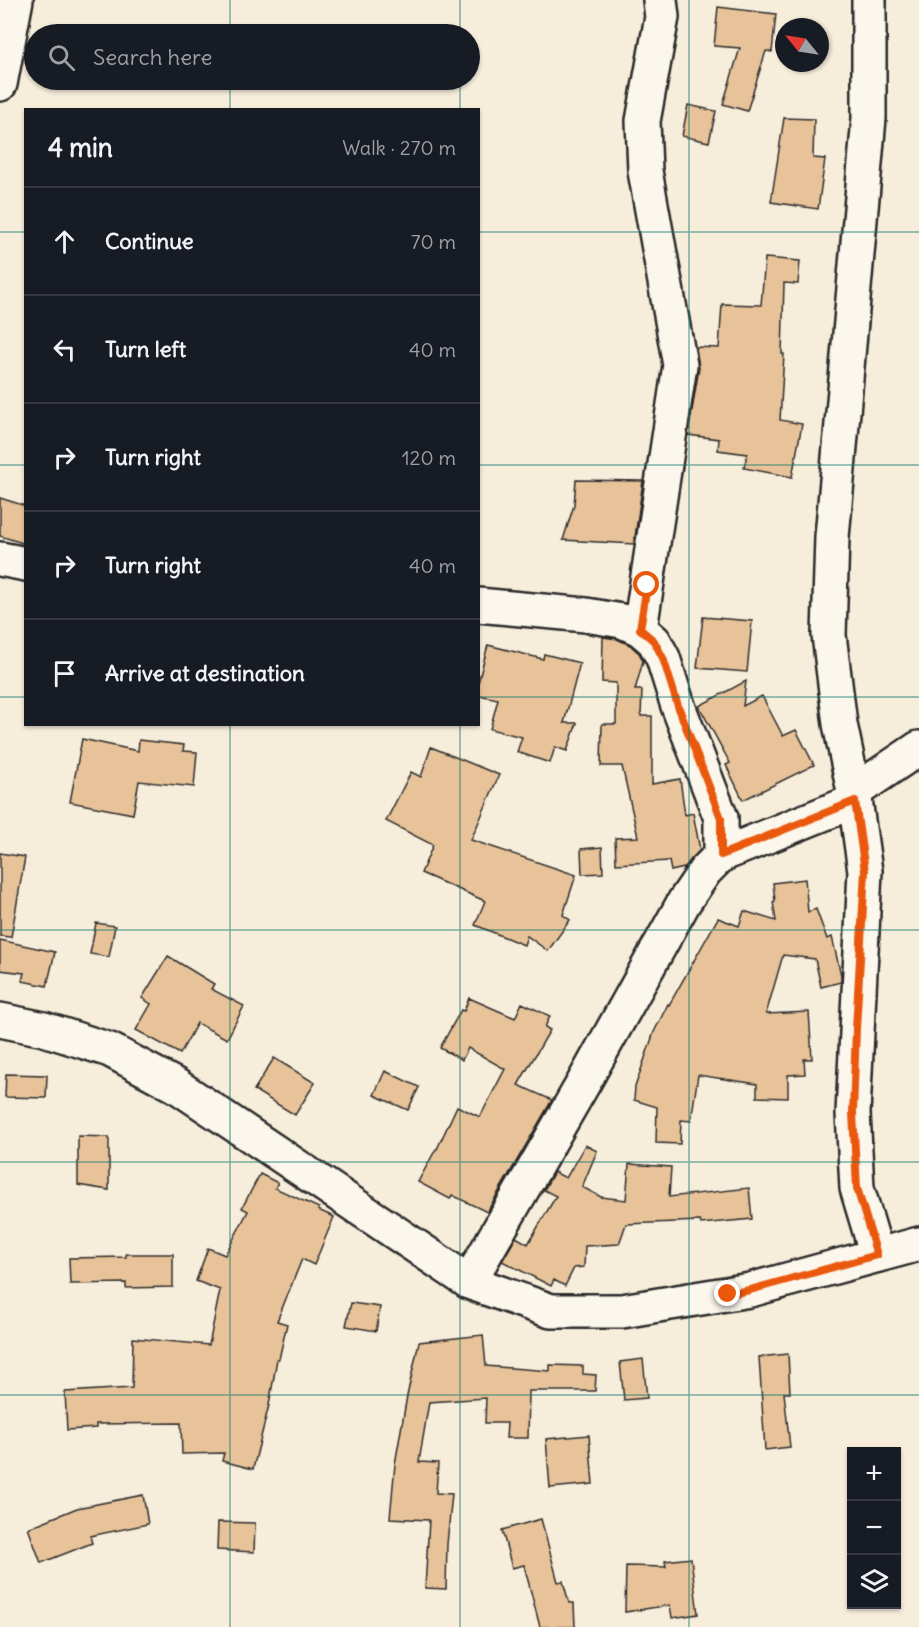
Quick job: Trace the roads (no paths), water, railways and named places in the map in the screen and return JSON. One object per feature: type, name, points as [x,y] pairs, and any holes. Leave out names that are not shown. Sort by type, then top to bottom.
[{"type":"street","points":[[0,84],[15,0]]},
{"type":"street","points":[[640,629],[680,365],[645,171],[643,122],[662,17],[660,0]]},
{"type":"street","points":[[869,0],[869,118],[832,537],[829,635],[840,724],[855,796],[865,871],[853,1113],[857,1188],[877,1255]]},
{"type":"street","points":[[0,559],[24,564]]},
{"type":"street","points":[[480,605],[586,615],[622,621],[640,629],[654,641],[663,658],[678,706],[721,818],[721,855]]},
{"type":"street","points":[[469,1282],[684,902],[705,871],[721,855],[855,796],[919,748]]},
{"type":"street","points":[[0,1020],[44,1029],[110,1050],[177,1086],[469,1282],[551,1311],[622,1311],[750,1290],[919,1244]]}]
